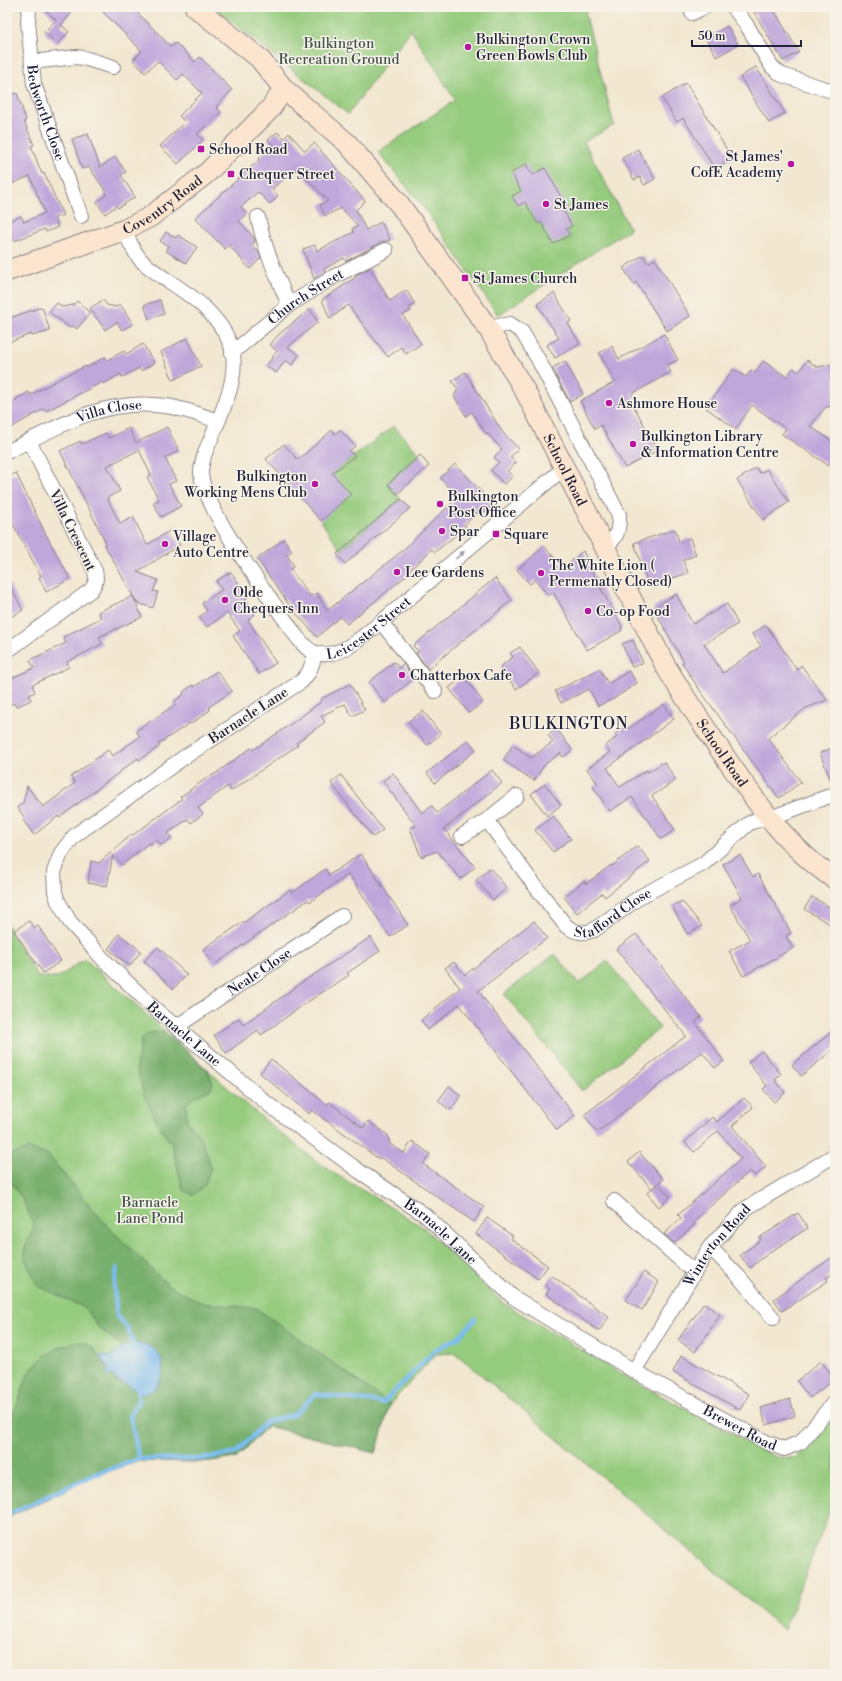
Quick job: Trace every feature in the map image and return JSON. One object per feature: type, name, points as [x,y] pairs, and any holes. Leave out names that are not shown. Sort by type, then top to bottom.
[{"type":"main road","name":"School Road","points":[[195,7],[259,58],[284,90],[352,148],[400,205],[488,328],[525,391],[604,549],[665,665],[688,703],[741,780],[770,818],[812,861],[835,879]]},
{"type":"main road","name":"Coventry Road","points":[[7,271],[124,230],[150,217],[207,173],[270,109],[284,90]]},
{"type":"street","name":"Bedworth Close","points":[[29,7],[28,22],[34,84],[40,105],[81,216]]},
{"type":"street","points":[[733,7],[746,24],[772,67],[782,75],[835,92]]},
{"type":"street","points":[[32,62],[76,57],[114,67]]},
{"type":"street","points":[[258,217],[269,258],[289,305]]},
{"type":"street","points":[[124,230],[133,250],[140,259],[150,268],[197,300],[209,311],[226,336],[232,353],[233,365],[229,391],[203,459],[201,472],[206,494],[240,553],[297,638],[316,653]]},
{"type":"street","name":"Church Street","points":[[232,353],[289,305],[335,276],[386,250]]},
{"type":"street","points":[[488,328],[510,324],[522,332],[538,359],[619,515],[619,530],[617,535],[614,540],[604,549]]},
{"type":"street","name":"Villa Close","points":[[7,452],[73,419],[108,407],[128,404],[165,406],[186,410],[218,421]]},
{"type":"street","name":"Villa Crescent","points":[[7,651],[91,590],[95,585],[96,578],[95,571],[29,441]]},
{"type":"street","name":"Leicester Street","points":[[316,653],[324,654],[343,650],[381,622],[564,468]]},
{"type":"street","points":[[381,622],[435,691]]},
{"type":"street","name":"Barnacle Lane","points":[[316,653],[312,665],[302,681],[189,754],[74,836],[67,844],[56,863],[54,872],[55,892],[58,901],[70,922],[103,958],[155,1009],[269,1105],[359,1171],[425,1216],[513,1297],[634,1371]]},
{"type":"street","points":[[770,818],[835,794]]},
{"type":"street","points":[[462,836],[487,820],[517,796]]},
{"type":"street","name":"Stafford Close","points":[[487,820],[566,926],[579,933],[586,933],[594,930],[641,896],[703,864],[748,824],[770,818]]},
{"type":"street","name":"Neale Close","points":[[176,1027],[342,916]]},
{"type":"street","name":"Winterton Road","points":[[634,1371],[710,1247],[745,1210],[835,1155]]},
{"type":"street","points":[[614,1200],[694,1272]]},
{"type":"street","points":[[710,1247],[739,1277],[774,1318]]},
{"type":"street","name":"Brewer Road","points":[[634,1371],[766,1442],[784,1450],[801,1442],[835,1401]]},
{"type":"green space","name":"Bulkington Recreation Ground","points":[[213,7],[592,7],[585,12],[614,125],[584,142],[630,229],[498,315],[424,208],[378,152],[455,100],[411,30],[348,114]]},
{"type":"green space","points":[[394,426],[420,455],[388,483],[401,499],[341,550],[321,521],[332,473]]},
{"type":"green space","name":"Barnacle Lane Pond","points":[[7,926],[38,977],[57,978],[85,959],[230,1090],[279,1132],[331,1172],[423,1227],[503,1303],[628,1378],[776,1457],[794,1458],[811,1448],[835,1416],[835,1497],[784,1630],[455,1353],[436,1354],[390,1404],[376,1453],[267,1426],[237,1458],[199,1462],[140,1461],[94,1476],[7,1518]]},
{"type":"green space","points":[[555,954],[579,984],[607,961],[660,1028],[582,1091],[504,994]]},
{"type":"green space","points":[[164,1031],[208,1071],[213,1083],[210,1090],[196,1096],[186,1104],[187,1121],[199,1136],[206,1150],[211,1167],[205,1185],[193,1195],[183,1190],[172,1145],[158,1124],[144,1095],[136,1066],[142,1039],[148,1033]]},
{"type":"green space","points":[[28,1149],[47,1154],[107,1226],[168,1285],[202,1303],[256,1308],[390,1404],[376,1453],[267,1426],[237,1458],[199,1462],[140,1461],[94,1476],[7,1518],[7,1424],[17,1405],[29,1371],[46,1355],[62,1346],[81,1342],[86,1343],[94,1349],[116,1381],[128,1385],[138,1392],[148,1393],[160,1380],[133,1343],[124,1348],[97,1326],[85,1308],[38,1286],[25,1260],[25,1247],[34,1226],[23,1200],[10,1181],[7,1156]]},
{"type":"water","points":[[133,1343],[148,1346],[157,1352],[162,1361],[160,1381],[154,1389],[147,1393],[138,1392],[117,1380],[112,1375],[108,1376],[106,1373],[109,1368],[100,1358],[102,1354],[108,1358],[122,1347]]},
{"type":"building","points":[[42,7],[67,7],[72,12],[61,25],[69,32],[57,44],[44,32],[56,20]]},
{"type":"building","points":[[98,7],[132,7],[171,47],[176,43],[195,62],[200,57],[232,90],[216,107],[221,112],[197,134],[203,140],[178,164],[160,146],[185,122],[179,116],[202,93],[183,74],[177,80],[158,61],[145,73],[133,60],[142,51]]},
{"type":"building","points":[[751,7],[772,7],[799,52],[783,61]]},
{"type":"building","points":[[727,26],[738,44],[717,57],[706,39]]},
{"type":"building","points":[[756,67],[785,113],[769,123],[740,77]]},
{"type":"building","points":[[686,83],[732,158],[715,169],[683,118],[677,122],[662,98]]},
{"type":"building","points":[[17,93],[26,120],[24,121],[34,145],[31,146],[42,174],[44,173],[63,215],[54,218],[58,227],[46,232],[45,229],[14,241],[13,239],[7,242],[7,222],[21,216],[24,222],[45,213],[30,176],[7,186],[7,95]]},
{"type":"building","points":[[277,132],[284,138],[289,133],[305,151],[314,143],[365,201],[356,210],[366,230],[381,222],[390,240],[382,242],[346,261],[344,258],[324,269],[325,272],[314,279],[303,249],[315,245],[317,251],[354,232],[352,229],[358,226],[341,208],[325,216],[320,205],[328,201],[297,169],[292,173],[291,172],[272,189],[278,196],[270,204],[258,192],[241,207],[247,214],[239,221],[254,238],[255,242],[252,245],[259,253],[261,258],[250,269],[229,245],[225,249],[195,218],[260,159],[259,158],[273,145],[268,140]]},
{"type":"building","points":[[88,134],[100,167],[115,157],[126,172],[121,175],[135,197],[118,208],[116,206],[105,214],[97,202],[106,195],[106,192],[89,167],[82,169],[72,139]]},
{"type":"building","points":[[638,149],[655,179],[644,185],[640,177],[634,180],[622,158]]},
{"type":"building","name":"St James","points":[[526,164],[532,175],[545,168],[567,208],[563,210],[572,226],[566,229],[570,235],[553,244],[541,222],[538,224],[525,202],[518,206],[512,196],[521,191],[511,173]]},
{"type":"building","points":[[166,232],[176,238],[178,235],[197,247],[186,263],[166,251],[169,246],[160,241]]},
{"type":"building","points":[[643,255],[648,263],[655,259],[690,316],[667,331],[636,282],[634,284],[623,268]]},
{"type":"building","points":[[370,268],[390,301],[406,290],[415,304],[409,308],[411,311],[403,315],[421,344],[406,354],[401,347],[388,357],[348,305],[330,319],[322,300],[356,277],[356,275]]},
{"type":"building","points":[[554,293],[571,321],[568,323],[580,344],[555,358],[547,345],[559,338],[537,304]]},
{"type":"building","points":[[103,300],[107,305],[116,307],[120,304],[133,324],[122,330],[117,322],[105,330],[90,308]]},
{"type":"building","points":[[160,300],[164,314],[149,319],[144,305]]},
{"type":"building","points":[[77,301],[90,313],[77,329],[72,325],[70,328],[49,312],[57,303],[62,307],[73,305]]},
{"type":"building","points":[[42,307],[50,331],[32,336],[31,334],[7,343],[7,319]]},
{"type":"building","points":[[310,309],[318,322],[288,347],[299,355],[292,365],[286,360],[276,373],[266,366],[277,351],[270,345],[278,335]]},
{"type":"building","points":[[664,334],[678,360],[667,365],[671,372],[632,394],[635,401],[632,403],[658,450],[625,468],[601,425],[595,429],[580,401],[615,382],[599,353],[612,346],[619,359]]},
{"type":"building","points":[[187,338],[201,366],[173,380],[161,352]]},
{"type":"building","points":[[143,344],[154,363],[141,371],[139,368],[122,377],[121,374],[103,384],[102,382],[46,411],[44,409],[7,430],[7,405],[17,400],[16,399],[29,392],[30,395],[86,366],[86,368],[105,357],[107,360],[124,351],[126,354]]},
{"type":"building","points":[[807,360],[817,367],[835,364],[835,406],[826,407],[810,426],[835,443],[835,458],[829,466],[782,434],[786,429],[752,405],[736,429],[706,408],[733,369],[746,377],[751,370],[755,373],[763,361],[787,377],[793,368],[799,372]]},
{"type":"building","points":[[565,361],[583,394],[570,402],[552,368]]},
{"type":"building","points":[[465,372],[503,433],[519,449],[510,457],[516,463],[507,471],[513,476],[504,484],[491,470],[499,462],[494,457],[502,449],[487,433],[486,434],[472,412],[466,416],[454,396],[458,389],[452,381]]},
{"type":"building","points":[[167,427],[179,451],[165,458],[176,481],[169,484],[181,506],[161,517],[153,503],[159,500],[147,477],[151,475],[139,450],[107,466],[120,491],[107,498],[120,524],[133,517],[147,545],[171,530],[180,545],[137,572],[158,580],[153,591],[158,592],[153,608],[137,603],[104,544],[106,543],[60,451],[80,441],[82,444],[106,433],[109,438],[129,428],[136,443]]},
{"type":"building","name":"Bulkington Working Mens Club","points":[[332,430],[335,434],[340,430],[355,446],[349,451],[355,456],[332,473],[351,494],[321,521],[266,459],[284,444],[298,460]]},
{"type":"building","points":[[420,455],[429,466],[397,494],[388,484]]},
{"type":"building","points":[[455,464],[493,504],[485,512],[481,509],[464,525],[466,527],[435,552],[432,549],[406,574],[407,575],[347,624],[340,617],[317,637],[290,606],[257,559],[284,539],[292,551],[287,555],[294,566],[290,569],[310,596],[317,593],[327,611],[402,551],[458,497],[440,478]]},
{"type":"building","points":[[756,468],[760,473],[767,469],[789,502],[763,520],[737,480]]},
{"type":"building","points":[[16,473],[44,531],[70,579],[46,592],[39,577],[41,576],[7,513],[7,477]]},
{"type":"building","points":[[401,499],[410,508],[345,564],[337,554]]},
{"type":"building","points":[[675,529],[679,542],[690,538],[696,555],[683,560],[688,573],[649,586],[634,543]]},
{"type":"building","name":"Co-op Food","points":[[544,546],[564,568],[583,551],[601,589],[622,626],[621,631],[587,650],[553,592],[549,596],[535,580],[530,584],[517,570]]},
{"type":"building","points":[[231,572],[248,597],[245,599],[255,614],[248,620],[276,663],[259,674],[233,636],[240,631],[227,613],[207,627],[199,617],[207,611],[202,603],[222,590],[216,581]]},
{"type":"building","points":[[495,578],[512,600],[428,669],[416,653],[419,652],[413,646]]},
{"type":"building","points":[[7,580],[23,610],[7,619]]},
{"type":"building","points":[[676,594],[693,624],[727,604],[738,624],[704,644],[723,673],[761,646],[752,634],[766,625],[797,670],[801,665],[827,700],[806,708],[768,738],[801,782],[779,798],[699,689],[682,663],[684,662],[653,608]]},
{"type":"building","points":[[133,596],[142,617],[99,637],[102,644],[67,662],[69,667],[32,685],[35,692],[29,695],[31,700],[16,707],[14,703],[7,706],[7,680],[34,668],[30,660],[66,643],[63,637],[101,618],[98,612]]},
{"type":"building","points":[[633,640],[643,663],[632,667],[622,644]]},
{"type":"building","points":[[520,647],[539,673],[516,689],[500,667],[513,657],[510,653]]},
{"type":"building","points":[[394,662],[399,668],[403,664],[414,678],[385,703],[369,682]]},
{"type":"building","points":[[600,669],[608,684],[629,671],[637,683],[615,698],[598,706],[589,689],[561,703],[555,691]]},
{"type":"building","points":[[217,671],[232,691],[209,707],[210,710],[191,724],[190,723],[158,744],[160,746],[139,760],[138,758],[59,818],[58,816],[34,835],[23,820],[25,818],[17,807],[23,803],[27,786],[43,807],[75,783],[71,777],[108,750],[112,756],[140,737],[136,731],[176,704],[174,702],[184,694],[183,692],[193,685],[194,687]]},
{"type":"building","points":[[464,676],[483,702],[469,713],[449,688]]},
{"type":"building","points":[[350,684],[365,710],[352,716],[345,704],[321,716],[325,722],[296,743],[298,745],[231,791],[228,786],[198,808],[203,814],[191,823],[188,819],[168,833],[172,838],[161,845],[157,840],[151,844],[150,842],[122,865],[113,855],[107,886],[88,883],[91,861],[99,863],[132,834],[133,835],[182,799],[180,797],[251,748],[253,750],[291,724],[322,701],[321,699]]},
{"type":"building","points":[[664,704],[674,719],[607,768],[620,787],[647,770],[648,772],[664,762],[676,780],[652,796],[675,830],[661,839],[632,797],[610,811],[593,787],[598,784],[587,769],[610,752],[605,746],[617,737],[615,734],[626,726],[628,729]]},
{"type":"building","points":[[423,711],[441,734],[427,745],[408,722]]},
{"type":"building","points":[[557,729],[572,750],[563,757],[560,753],[544,765],[534,781],[503,760],[513,745],[531,758],[553,742],[548,735]]},
{"type":"building","points":[[468,740],[476,750],[435,783],[427,773]]},
{"type":"building","points":[[835,747],[835,786],[833,786],[820,753]]},
{"type":"building","points":[[492,770],[502,783],[444,829],[475,867],[461,879],[437,851],[421,857],[410,828],[416,826],[383,781],[393,773],[422,813],[432,806],[437,813]]},
{"type":"building","points":[[341,775],[383,830],[373,837],[331,783]]},
{"type":"building","points":[[545,784],[561,805],[547,816],[531,794]]},
{"type":"building","points":[[553,816],[571,839],[553,852],[535,830]]},
{"type":"building","points":[[637,846],[650,861],[605,897],[602,893],[577,913],[564,897],[584,881],[586,884],[611,865],[612,866]]},
{"type":"building","points":[[361,854],[408,925],[390,937],[349,874],[310,902],[308,900],[214,965],[203,949],[290,890],[292,893],[325,869],[329,875]]},
{"type":"building","points":[[740,855],[753,877],[758,874],[791,933],[786,936],[793,948],[743,976],[729,951],[750,940],[730,905],[742,898],[723,864]]},
{"type":"building","points":[[490,868],[507,888],[493,900],[476,880]]},
{"type":"building","points":[[812,897],[835,910],[835,927],[804,909]]},
{"type":"building","points":[[682,901],[702,926],[687,934],[672,906]]},
{"type":"building","points":[[29,921],[35,928],[38,926],[61,961],[43,973],[14,931]]},
{"type":"building","points":[[534,921],[547,938],[478,991],[575,1116],[557,1130],[459,1004],[428,1030],[421,1020],[460,988],[445,968],[454,962],[465,975]]},
{"type":"building","points":[[119,934],[141,951],[130,966],[108,949]]},
{"type":"building","points":[[636,934],[701,1017],[695,1022],[724,1061],[715,1068],[702,1052],[597,1132],[584,1115],[686,1036],[616,949]]},
{"type":"building","points":[[371,937],[380,951],[347,973],[349,975],[261,1035],[258,1030],[226,1053],[214,1035],[239,1018],[243,1025],[301,983]]},
{"type":"building","points":[[158,947],[187,975],[173,989],[144,961]]},
{"type":"building","points":[[835,1029],[835,1048],[801,1076],[792,1065]]},
{"type":"building","points":[[762,1051],[781,1074],[775,1080],[785,1093],[774,1102],[763,1089],[767,1086],[748,1062]]},
{"type":"building","points":[[271,1059],[327,1105],[329,1102],[363,1128],[368,1121],[388,1135],[390,1144],[404,1153],[412,1141],[430,1154],[423,1164],[484,1207],[474,1222],[380,1157],[379,1159],[312,1110],[309,1114],[260,1073]]},
{"type":"building","points":[[449,1086],[461,1096],[450,1110],[438,1101]]},
{"type":"building","points":[[744,1098],[753,1107],[732,1126],[766,1167],[755,1176],[750,1171],[693,1222],[695,1224],[674,1243],[664,1234],[681,1218],[678,1215],[741,1159],[718,1131],[694,1152],[685,1142],[712,1117],[717,1122]]},
{"type":"building","points":[[639,1152],[663,1179],[652,1189],[628,1162]]},
{"type":"building","points":[[658,1183],[670,1197],[659,1207],[647,1193]]},
{"type":"building","points":[[798,1213],[808,1228],[770,1252],[750,1268],[740,1255],[761,1240],[759,1238]]},
{"type":"building","points":[[487,1218],[513,1236],[511,1239],[548,1266],[538,1279],[476,1234]]},
{"type":"building","points":[[835,1255],[835,1272],[826,1278],[828,1281],[782,1311],[774,1299]]},
{"type":"building","points":[[644,1272],[659,1282],[642,1310],[626,1300]]},
{"type":"building","points":[[552,1276],[609,1317],[599,1331],[546,1294],[550,1289],[545,1286]]},
{"type":"building","points":[[704,1303],[720,1315],[695,1352],[678,1340]]},
{"type":"building","points":[[681,1356],[749,1394],[740,1410],[673,1372]]},
{"type":"building","points":[[821,1361],[835,1379],[810,1398],[797,1381]]},
{"type":"building","points":[[790,1399],[795,1416],[766,1425],[761,1408]]},
{"type":"waterway","points":[[117,1268],[114,1286],[117,1317],[127,1327],[133,1343]]},
{"type":"waterway","points":[[7,1515],[93,1475],[139,1459],[199,1459],[236,1453],[266,1422],[295,1414],[316,1394],[383,1403],[435,1350],[458,1338],[475,1319]]},
{"type":"waterway","points":[[138,1392],[138,1402],[130,1415],[139,1459]]},
{"type":"place","name":"Bulkington Crown Green Bowls Club","points":[[468,47]]},
{"type":"place","name":"School Road","points":[[201,149]]},
{"type":"place","name":"St James' CofE Academy","points":[[791,164]]},
{"type":"place","name":"Chequer Street","points":[[231,174]]},
{"type":"place","name":"St James","points":[[546,204]]},
{"type":"place","name":"St James Church","points":[[465,278]]},
{"type":"place","name":"Ashmore House","points":[[609,403]]},
{"type":"place","name":"Bulkington Library & Information Centre","points":[[633,444]]},
{"type":"place","name":"Bulkington Working Mens Club","points":[[315,484]]},
{"type":"place","name":"Bulkington Post Office","points":[[440,504]]},
{"type":"place","name":"Spar","points":[[442,531]]},
{"type":"place","name":"Square","points":[[496,534]]},
{"type":"place","name":"Village Auto Centre","points":[[165,544]]},
{"type":"place","name":"Lee Gardens","points":[[397,572]]},
{"type":"place","name":"The White Lion ( Permenatly Closed)","points":[[541,573]]},
{"type":"place","name":"Olde Chequers Inn","points":[[225,600]]},
{"type":"place","name":"Co-op Food","points":[[588,611]]},
{"type":"place","name":"Chatterbox Cafe","points":[[402,675]]},
{"type":"district","name":"BULKINGTON","points":[[569,723]]}]
